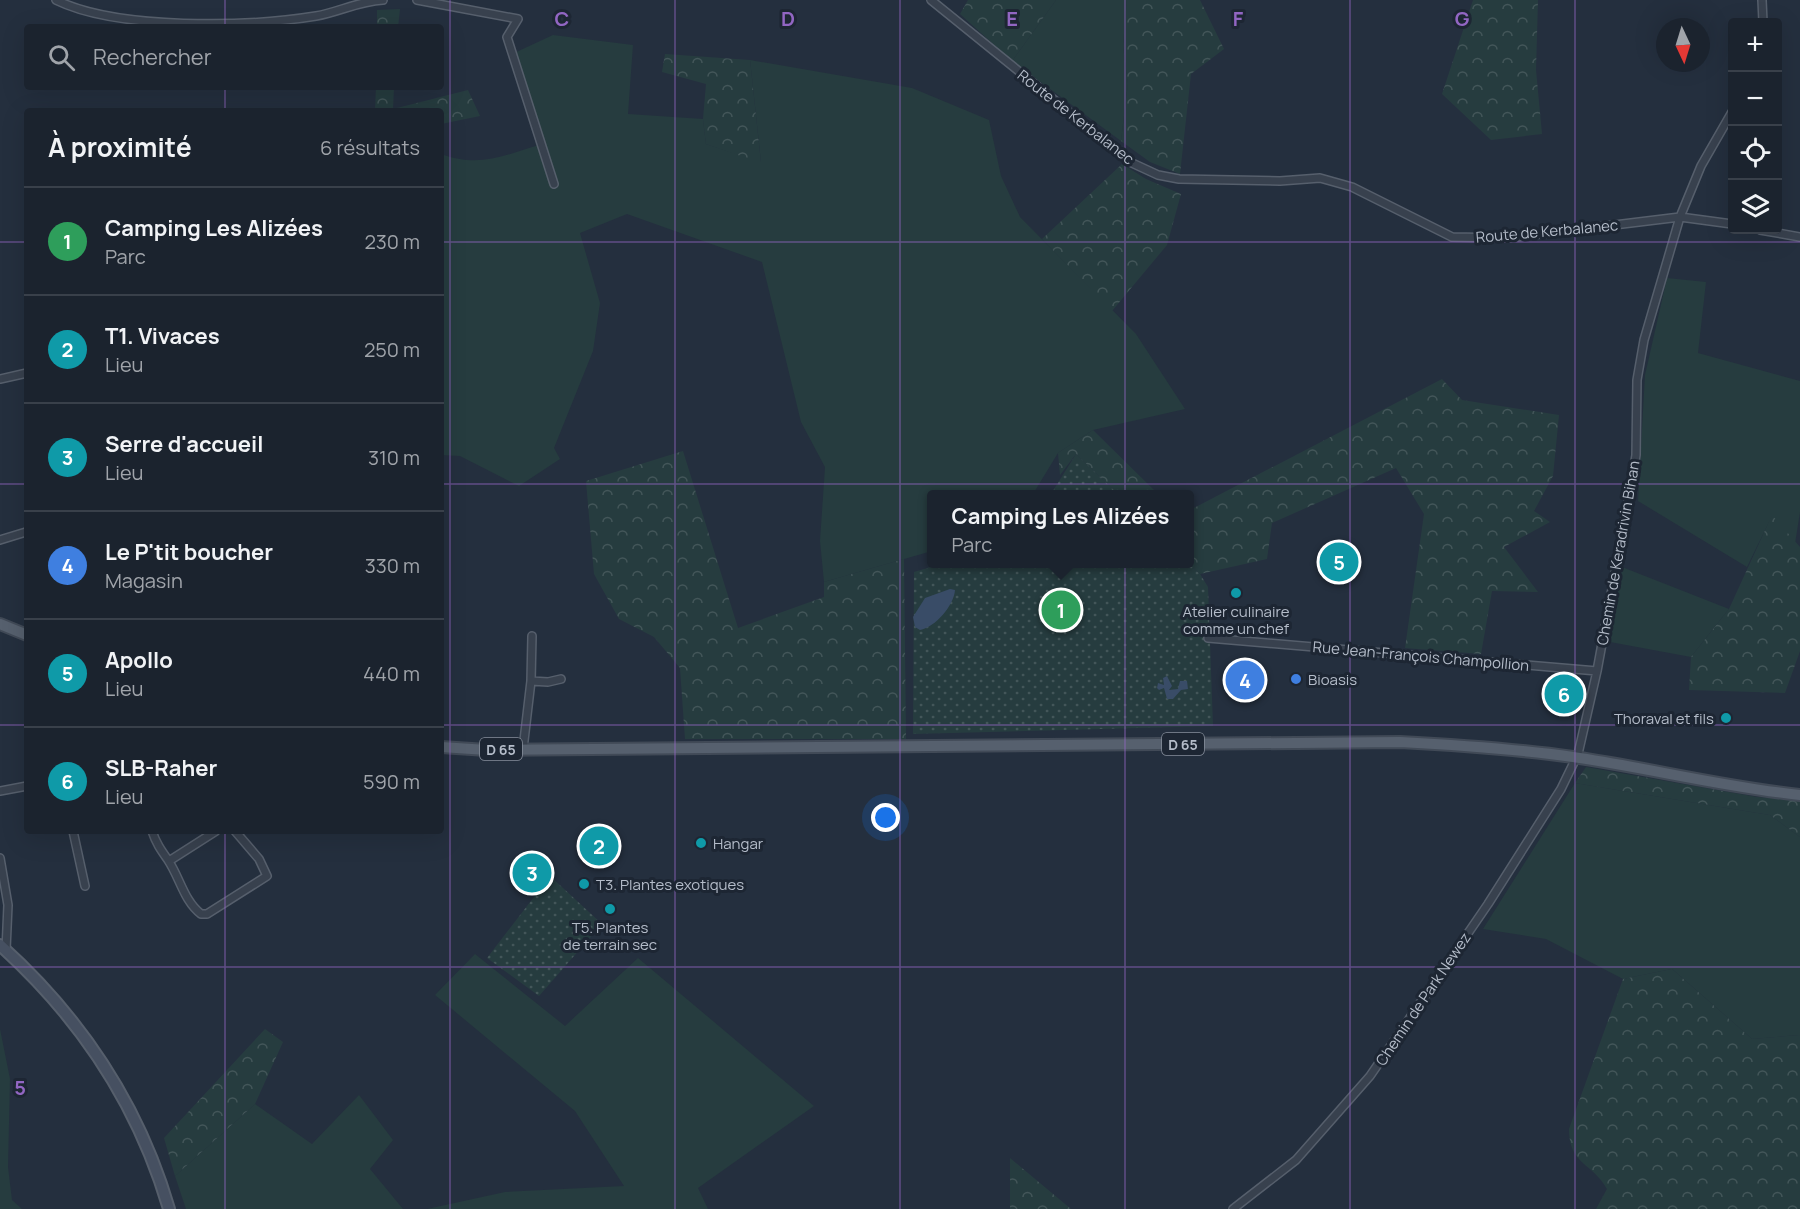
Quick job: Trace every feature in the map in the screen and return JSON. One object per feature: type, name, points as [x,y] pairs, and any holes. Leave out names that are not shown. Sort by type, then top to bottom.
[{"type":"main road","points":[[0,624],[24,634]]},
{"type":"main road","name":"D 65","points":[[444,747],[561,749],[1400,742],[1492,747],[1576,758],[1705,782],[1800,795]]},
{"type":"main road","points":[[3,947],[38,979],[93,1049],[122,1095],[148,1145],[169,1209]]},
{"type":"street","points":[[56,0],[67,2],[85,11],[151,24],[292,19],[383,0]]},
{"type":"street","points":[[417,0],[518,19],[507,37],[554,184]]},
{"type":"street","name":"Route de Kerbalanec","points":[[931,0],[1132,163],[1158,175],[1179,179],[1245,181],[1320,178],[1352,187],[1452,237],[1508,238],[1680,218],[1728,224]]},
{"type":"street","points":[[1762,0],[1763,18]]},
{"type":"street","name":"Chemin de Keradrivin Bihan","points":[[1576,758],[1597,671],[1636,455],[1637,380],[1640,358],[1680,218],[1701,166],[1728,119]]},
{"type":"street","points":[[1782,234],[1800,237]]},
{"type":"street","points":[[0,379],[24,374]]},
{"type":"street","points":[[0,540],[24,533]]},
{"type":"street","points":[[523,749],[531,681],[532,636]]},
{"type":"street","name":"Rue Jean-François Champollion","points":[[1208,638],[1597,671]]},
{"type":"street","points":[[531,681],[548,682],[561,678]]},
{"type":"street","name":"Chemin de Park Newez","points":[[1233,1209],[1296,1160],[1370,1077],[1488,904],[1561,789],[1576,758]]},
{"type":"street","points":[[0,791],[24,787]]},
{"type":"street","points":[[74,834],[85,886]]},
{"type":"street","points":[[153,834],[157,847],[169,861],[180,886],[201,914],[207,914],[267,876],[259,860],[237,834]]},
{"type":"street","points":[[169,861],[211,834]]},
{"type":"street","points":[[0,858],[8,905],[3,947]]},
{"type":"green space","points":[[968,0],[1056,0],[1012,61],[960,14]]},
{"type":"green space","points":[[1056,0],[1127,0],[1123,46],[1128,84],[1121,141],[1012,61]]},
{"type":"green space","points":[[1127,0],[1200,0],[1224,49],[1191,74],[1180,174],[1150,162],[1121,141],[1128,84],[1123,46]]},
{"type":"green space","points":[[1473,0],[1538,0],[1536,70],[1542,134],[1491,140],[1442,94]]},
{"type":"green space","points":[[400,9],[398,24],[377,24],[377,10]]},
{"type":"green space","points":[[553,35],[633,45],[628,114],[703,119],[706,144],[761,162],[750,60],[912,88],[989,120],[1001,176],[1020,217],[1136,334],[1185,409],[1093,430],[1058,453],[1035,490],[927,490],[927,552],[824,582],[820,541],[825,467],[801,422],[762,262],[627,214],[580,233],[600,303],[593,351],[554,448],[560,459],[519,486],[460,456],[444,455],[444,155],[467,160],[490,159],[539,145],[512,54]]},
{"type":"green space","points":[[665,54],[750,60],[761,163],[706,144],[703,119],[706,84],[662,72]]},
{"type":"green space","points":[[376,90],[394,90],[393,108],[375,108]]},
{"type":"green space","points":[[468,90],[480,116],[444,123],[444,108],[397,108]]},
{"type":"green space","points":[[1122,164],[1146,179],[1181,194],[1167,245],[1112,311],[1042,239]]},
{"type":"green space","points":[[1667,278],[1706,282],[1698,353],[1800,381],[1800,512],[1795,544],[1772,516],[1747,567],[1638,501],[1645,375]]},
{"type":"green space","points":[[1442,379],[1462,400],[1559,415],[1553,476],[1534,511],[1550,522],[1504,547],[1538,592],[1492,591],[1481,654],[1405,648],[1424,514],[1396,468],[1272,523],[1267,559],[1200,574],[1193,568],[1194,508]]},
{"type":"green space","points":[[1093,430],[1154,490],[1114,490],[1076,454],[1060,475],[1058,453]]},
{"type":"green space","points":[[683,451],[738,628],[824,597],[824,582],[904,559],[906,739],[685,739],[680,668],[654,637],[619,619],[594,574],[586,481]]},
{"type":"green space","points":[[1076,454],[1114,490],[1054,490]]},
{"type":"green space","points":[[1772,515],[1800,547],[1800,651],[1785,693],[1689,690],[1691,657],[1729,609]]},
{"type":"green space","points":[[1622,567],[1729,609],[1691,657],[1610,642]]},
{"type":"green space","points":[[928,568],[1193,568],[1208,587],[1213,726],[913,734],[914,572]]},
{"type":"green space","points":[[1586,767],[1757,797],[1800,800],[1800,837],[1770,815],[1575,783]]},
{"type":"green space","points":[[1575,783],[1770,815],[1800,837],[1800,1035],[1752,1039],[1672,969],[1623,979],[1546,939],[1483,929]]},
{"type":"green space","points":[[550,876],[602,924],[539,996],[487,958]]},
{"type":"green space","points":[[475,954],[565,1026],[638,958],[814,1106],[698,1188],[708,1209],[427,1209],[505,1192],[624,1186],[575,1111],[435,995]]},
{"type":"green space","points":[[1672,969],[1752,1039],[1800,1035],[1800,1209],[1596,1209],[1607,1189],[1577,1157],[1570,1141],[1569,1129],[1623,979]]},
{"type":"green space","points":[[0,1029],[10,1079],[8,1167],[12,1200],[22,1209],[0,1209]]},
{"type":"green space","points":[[265,1029],[283,1042],[255,1104],[175,1176],[164,1138]]},
{"type":"green space","points":[[359,1095],[393,1140],[370,1169],[403,1209],[186,1209],[175,1176],[255,1104],[312,1144]]},
{"type":"green space","points":[[1010,1158],[1071,1209],[1010,1209]]},
{"type":"water","points":[[950,589],[955,590],[954,596],[938,620],[920,630],[915,627],[913,617],[925,598]]},
{"type":"water","points":[[1167,676],[1172,686],[1169,690],[1178,689],[1180,681],[1187,681],[1188,689],[1181,690],[1173,699],[1167,699],[1164,688],[1159,690],[1157,688],[1158,683],[1164,685],[1163,678]]},
{"type":"place","name":"Apollo","points":[[1339,562]]},
{"type":"place","name":"Atelier culinaire comme un chef","points":[[1236,593]]},
{"type":"place","name":"Camping Les Alizées","points":[[1061,610]]},
{"type":"place","name":"Bioasis","points":[[1296,679]]},
{"type":"place","name":"Le P'tit boucher","points":[[1245,680]]},
{"type":"place","name":"SLB-Raher","points":[[1564,694]]},
{"type":"place","name":"Thoraval et fils","points":[[1726,718]]},
{"type":"place","name":"Hangar","points":[[701,843]]},
{"type":"place","name":"T1. Vivaces","points":[[599,846]]},
{"type":"place","name":"Serre d'accueil","points":[[532,873]]},
{"type":"place","name":"T3. Plantes exotiques","points":[[584,884]]},
{"type":"place","name":"T5. Plantes de terrain sec","points":[[610,909]]}]
